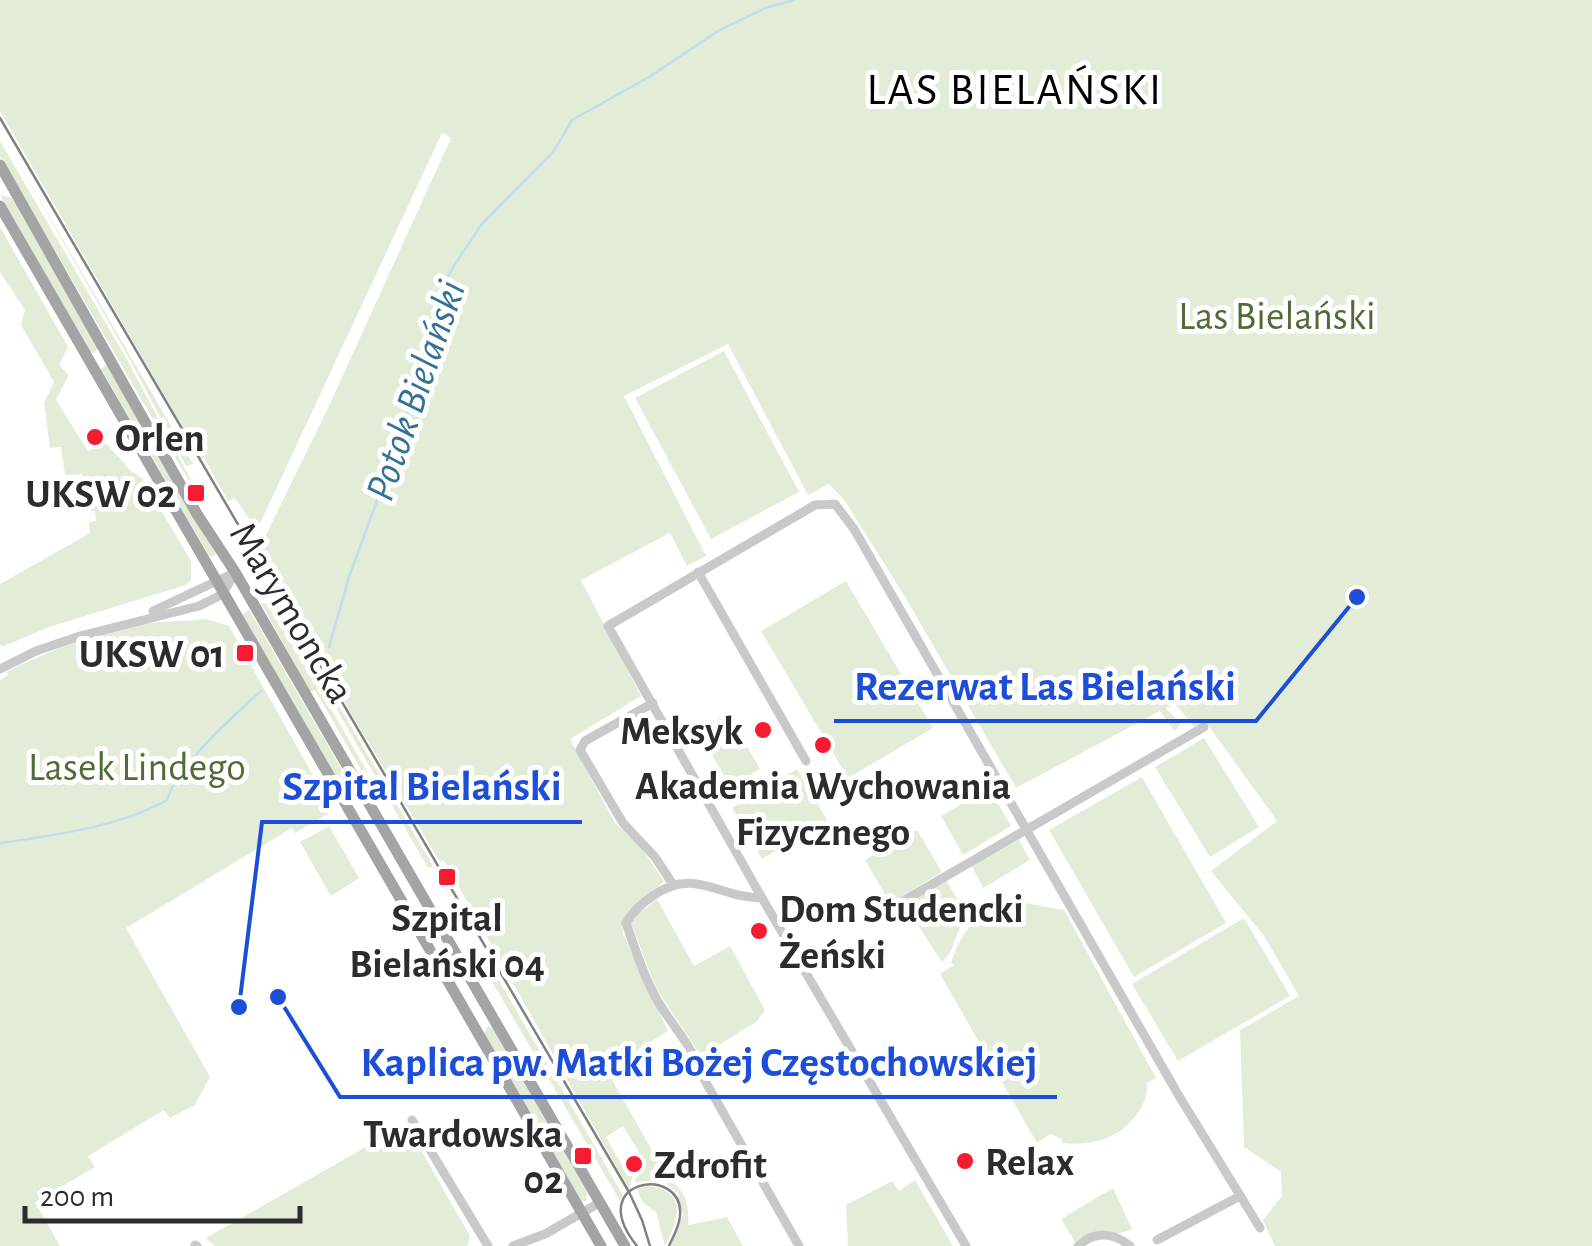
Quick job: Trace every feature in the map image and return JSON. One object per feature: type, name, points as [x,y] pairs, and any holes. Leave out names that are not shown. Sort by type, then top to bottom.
[{"type":"main road","name":"Marymoncka","points":[[0,166],[5,186],[108,353],[197,514],[235,572],[624,1246]]},
{"type":"main road","name":"Marymoncka","points":[[0,206],[600,1246]]},
{"type":"main road","points":[[90,363],[108,353]]},
{"type":"main road","points":[[402,901],[416,902],[435,918],[427,945]]},
{"type":"main road","points":[[475,1028],[492,1018]]},
{"type":"street","points":[[966,1246],[608,626],[814,505],[835,504],[854,529],[1260,1228]]},
{"type":"street","points":[[137,619],[235,572]]},
{"type":"street","points":[[0,668],[42,648],[137,619],[199,606],[223,594],[235,572]]},
{"type":"street","points":[[698,572],[806,761]]},
{"type":"street","points":[[653,703],[585,740],[580,750],[623,824],[655,857],[672,883]]},
{"type":"street","points":[[891,908],[1204,727]]},
{"type":"street","points":[[762,898],[693,883],[672,883],[642,903],[626,923],[654,995],[681,1040],[694,1052],[700,1072],[799,1246]]},
{"type":"street","points":[[412,1120],[488,1246]]},
{"type":"street","points":[[1158,1240],[1240,1196]]},
{"type":"street","points":[[514,1246],[545,1234],[600,1203]]},
{"type":"street","points":[[1078,1246],[1092,1236],[1105,1234],[1130,1246]]},
{"type":"green space","name":"Las Bielański","points":[[0,0],[1592,0],[1592,1246],[1275,1246],[1263,1220],[1282,1196],[1281,1172],[1244,1147],[1240,1030],[1299,996],[1264,936],[1211,871],[1277,821],[1206,722],[1194,727],[1175,703],[1166,708],[1181,725],[1174,731],[1160,711],[1016,788],[845,501],[829,484],[808,495],[728,344],[624,396],[706,556],[687,566],[670,533],[581,580],[641,696],[570,739],[615,823],[640,846],[664,881],[622,920],[623,934],[668,1031],[606,1069],[663,1170],[658,1175],[674,1183],[683,1194],[688,1225],[727,1217],[743,1246],[671,1246],[683,1214],[680,1195],[662,1180],[634,1182],[636,1170],[646,1164],[623,1126],[606,1137],[628,1176],[633,1176],[629,1189],[447,866],[443,860],[440,862],[266,571],[269,567],[259,549],[451,138],[442,133],[257,530],[235,498],[228,501],[204,458],[201,459],[0,111]]},
{"type":"green space","points":[[0,131],[193,464],[186,466]]},
{"type":"green space","points":[[0,141],[125,356],[191,480],[0,156]]},
{"type":"green space","points":[[0,195],[12,198],[98,347],[95,353],[90,352]]},
{"type":"green space","points":[[0,227],[68,347],[59,365],[69,375],[56,400],[88,451],[104,441],[142,478],[191,561],[191,581],[186,585],[49,627],[4,646],[0,645],[0,584],[90,533],[89,522],[96,521],[95,511],[87,511],[82,474],[65,475],[61,447],[50,448],[44,403],[54,382],[21,325],[25,310],[0,272]]},
{"type":"green space","points":[[724,351],[799,492],[711,539],[635,398]]},
{"type":"green space","points":[[107,364],[216,554],[210,557],[101,369]]},
{"type":"green space","points":[[846,581],[933,728],[848,778],[761,631]]},
{"type":"green space","points":[[271,595],[281,607],[433,866],[428,868]]},
{"type":"green space","points":[[261,603],[271,605],[368,773],[364,775],[315,690],[310,692]]},
{"type":"green space","points":[[249,610],[352,787],[352,799],[347,797],[242,614]]},
{"type":"green space","name":"Lasek Lindego","points":[[206,619],[229,626],[333,811],[295,833],[292,828],[126,928],[210,1077],[195,1105],[170,1118],[164,1110],[88,1156],[95,1167],[35,1202],[60,1246],[0,1246],[0,680],[7,672],[96,635],[134,625]]},
{"type":"green space","points":[[728,714],[760,769],[730,786],[698,731]]},
{"type":"green space","points":[[1204,738],[1259,827],[1210,857],[1155,767]]},
{"type":"green space","points":[[797,769],[827,820],[762,859],[732,808]]},
{"type":"green space","points":[[1142,777],[1226,923],[1134,977],[1049,830]]},
{"type":"green space","points":[[989,788],[1011,826],[963,855],[941,816]]},
{"type":"green space","points":[[329,826],[359,878],[331,896],[300,842]]},
{"type":"green space","points":[[917,830],[942,872],[890,903],[865,860]]},
{"type":"green space","points":[[1019,840],[1030,860],[983,888],[972,866]]},
{"type":"green space","points":[[946,880],[968,917],[942,962],[916,922],[907,926],[896,910]]},
{"type":"green space","points":[[657,899],[694,966],[730,946],[765,1010],[756,1022],[701,1056],[656,988],[631,923]]},
{"type":"green space","points":[[1025,903],[1064,910],[1156,1078],[1146,1083],[1145,1101],[1132,1121],[1105,1139],[1062,1143],[1062,1139],[1050,1134],[1037,1143],[940,974],[954,965],[951,963],[962,938],[977,920],[997,908]]},
{"type":"green space","points":[[1244,918],[1290,996],[1178,1061],[1132,984]]},
{"type":"green space","points":[[491,967],[623,1195],[620,1201],[487,973]]},
{"type":"green space","points":[[488,1026],[494,1030],[587,1192],[586,1201],[580,1201],[484,1034]]},
{"type":"green space","points":[[406,1124],[470,1236],[467,1246],[215,1246],[206,1238]]},
{"type":"green space","points":[[915,1180],[953,1246],[848,1246],[846,1205],[892,1181],[899,1191]]},
{"type":"green space","points":[[649,1186],[670,1194],[677,1208],[665,1246],[656,1212],[642,1202],[637,1189]]},
{"type":"green space","points":[[1113,1188],[1132,1229],[1089,1235],[1075,1242],[1061,1219]]},
{"type":"waterway","name":"Potok Bielański","points":[[329,647],[349,577],[403,430],[403,418],[413,405],[447,279],[481,225],[554,151],[572,120],[649,77],[718,31],[765,8],[794,0]]},
{"type":"waterway","name":"Potok Bielański","points":[[0,843],[108,823],[167,800],[194,757],[261,691]]},
{"type":"tram line","points":[[0,118],[629,1192],[650,1246]]},
{"type":"tram line","points":[[637,1246],[623,1223],[621,1205],[628,1193],[640,1186],[654,1185],[668,1189],[677,1200],[680,1216],[669,1246]]},
{"type":"place","name":"Orlen","points":[[95,437]]},
{"type":"place","name":"UKSW 02","points":[[196,493]]},
{"type":"place","name":"Rezerwat Las Bielański","points":[[1357,597]]},
{"type":"place","name":"UKSW 01","points":[[245,653]]},
{"type":"place","name":"Meksyk","points":[[763,730]]},
{"type":"place","name":"Akademia Wychowania Fizycznego","points":[[823,745]]},
{"type":"place","name":"Szpital Bielański 04","points":[[447,877]]},
{"type":"place","name":"Dom Studencki Żeński","points":[[759,931]]},
{"type":"place","name":"Kaplica pw. Matki Bożej Częstochowskiej","points":[[278,997]]},
{"type":"place","name":"Szpital Bielański","points":[[239,1007]]},
{"type":"place","name":"Twardowska 02","points":[[583,1156]]},
{"type":"place","name":"Relax","points":[[965,1161]]},
{"type":"place","name":"Zdrofit","points":[[634,1164]]},
{"type":"district","name":"LAS BIELAŃSKI","points":[[1015,88]]}]
